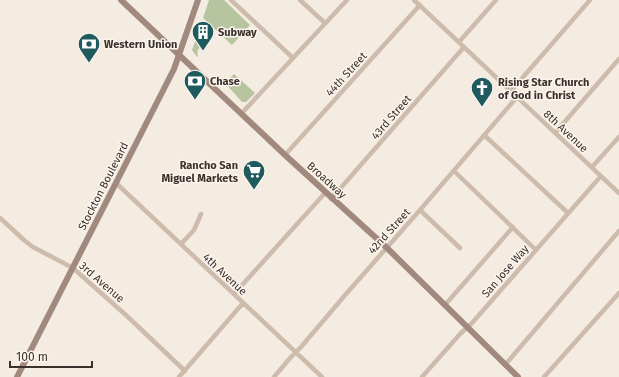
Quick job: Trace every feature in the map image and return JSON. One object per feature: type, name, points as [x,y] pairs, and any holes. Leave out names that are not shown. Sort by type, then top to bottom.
[{"type":"main road","name":"Broadway","points":[[121,0],[285,156],[386,247],[518,377]]},
{"type":"main road","name":"Stockton Boulevard","points":[[17,377],[174,69],[198,0]]},
{"type":"street","points":[[231,0],[293,58]]},
{"type":"street","points":[[300,0],[325,23]]},
{"type":"street","points":[[241,114],[347,0]]},
{"type":"street","name":"8th Avenue","points":[[414,0],[619,193]]},
{"type":"street","points":[[459,42],[496,0]]},
{"type":"street","points":[[511,91],[590,0]]},
{"type":"street","name":"44th Street","points":[[285,156],[420,5]]},
{"type":"street","name":"43rd Street","points":[[331,198],[464,47]]},
{"type":"street","points":[[555,133],[619,59]]},
{"type":"street","name":"42nd Street","points":[[274,377],[517,97]]},
{"type":"street","points":[[484,135],[568,213]]},
{"type":"street","points":[[592,167],[619,137]]},
{"type":"street","points":[[454,171],[536,250]]},
{"type":"street","name":"San Jose Way","points":[[422,377],[460,334],[472,323],[601,176]]},
{"type":"street","name":"4th Avenue","points":[[116,183],[322,377]]},
{"type":"street","points":[[234,294],[325,193]]},
{"type":"street","points":[[420,210],[460,248]]},
{"type":"street","points":[[181,244],[194,230],[201,214]]},
{"type":"street","name":"3rd Avenue","points":[[0,218],[25,241],[73,268],[128,316],[184,371]]},
{"type":"street","points":[[445,305],[513,227]]},
{"type":"street","points":[[505,365],[619,231]]},
{"type":"street","points":[[544,377],[619,293]]},
{"type":"street","points":[[179,377],[243,303]]},
{"type":"green space","points":[[209,0],[224,0],[250,25],[232,45],[203,18]]},
{"type":"green space","points":[[196,39],[201,44],[197,51],[197,57],[192,50]]},
{"type":"green space","points":[[234,74],[255,93],[246,102],[242,102],[225,83]]},
{"type":"place","name":"Subway","points":[[203,52]]},
{"type":"place","name":"Western Union","points":[[89,64]]},
{"type":"place","name":"Chase","points":[[195,100]]},
{"type":"place","name":"Rising Star Church of God in Christ","points":[[482,108]]},
{"type":"place","name":"Rancho San Miguel Markets","points":[[254,190]]}]
